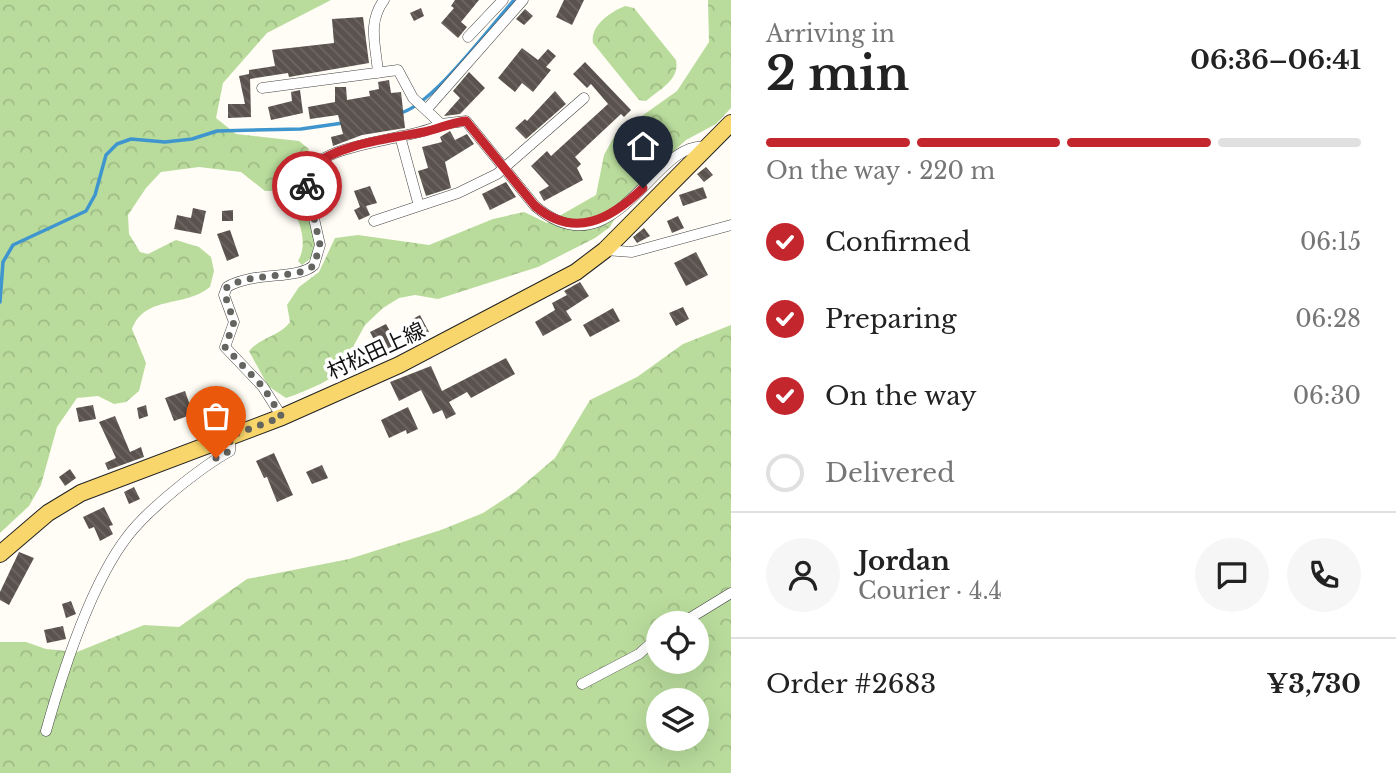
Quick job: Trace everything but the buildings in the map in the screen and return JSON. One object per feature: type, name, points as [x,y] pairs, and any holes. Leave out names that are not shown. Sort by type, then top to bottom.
[{"type":"main road","name":"村松田上線","points":[[0,554],[48,513],[80,493],[282,417],[399,365],[576,272],[605,250],[731,123]]},
{"type":"street","points":[[378,73],[373,21],[375,10],[384,0]]},
{"type":"street","points":[[468,37],[503,0]]},
{"type":"street","points":[[426,110],[523,0]]},
{"type":"street","points":[[262,88],[398,70],[413,98],[441,124]]},
{"type":"street","points":[[374,221],[458,193],[506,169],[584,98]]},
{"type":"street","points":[[282,417],[263,387],[225,347],[234,322],[225,295],[227,287],[254,276],[307,271],[318,256],[320,245],[305,179],[308,169],[346,150],[428,131],[441,124],[466,121],[548,217],[573,225],[600,220],[624,207],[682,151],[696,145],[707,147]]},
{"type":"street","points":[[400,136],[419,206]]},
{"type":"street","points":[[605,250],[632,252],[731,225]]},
{"type":"street","points":[[46,731],[62,673],[104,577],[125,539],[202,466],[230,451],[230,436]]},
{"type":"street","points":[[702,611],[731,593]]},
{"type":"street","points":[[582,684],[646,648]]},
{"type":"green space","points":[[0,0],[331,0],[267,33],[223,83],[216,118],[236,134],[299,141],[309,149],[297,175],[316,245],[314,256],[302,265],[298,261],[302,253],[302,234],[291,205],[279,191],[265,191],[241,172],[199,167],[161,172],[146,188],[128,215],[129,234],[140,252],[148,254],[176,240],[199,247],[211,257],[214,271],[210,287],[189,298],[156,306],[138,318],[132,329],[146,363],[139,391],[126,402],[114,404],[98,396],[77,398],[57,427],[41,485],[29,506],[0,533]]},
{"type":"green space","points":[[708,0],[731,0],[731,108],[716,124],[686,140],[630,192],[610,227],[595,238],[538,267],[438,299],[415,295],[399,298],[383,308],[365,325],[354,345],[351,365],[320,384],[286,398],[268,386],[249,351],[290,322],[287,305],[299,287],[319,272],[335,238],[358,235],[429,245],[493,219],[524,212],[547,223],[596,195],[604,155],[615,135],[677,91],[709,42]]},
{"type":"green space","points":[[625,6],[634,8],[676,60],[672,79],[646,101],[639,100],[593,43],[598,25],[607,16]]},
{"type":"green space","points":[[731,325],[731,773],[0,773],[0,642],[26,642],[46,649],[77,652],[144,625],[179,627],[247,579],[349,559],[441,530],[483,513],[515,492],[555,458],[590,400],[637,377],[683,344]]},
{"type":"waterway","points":[[399,113],[412,108],[443,82],[514,0]]},
{"type":"waterway","points":[[0,302],[3,262],[13,245],[86,211],[95,195],[106,155],[117,144],[131,139],[165,142],[192,139],[217,131],[301,129],[343,123]]},
{"type":"way so far","points":[[216,458],[230,451],[230,436],[282,417],[263,387],[225,347],[226,338],[234,322],[225,295],[227,287],[235,282],[262,274],[300,273],[314,265],[320,245],[307,186]]},
{"type":"route","points":[[307,186],[305,179],[308,169],[315,163],[346,150],[428,131],[441,124],[466,121],[535,206],[548,217],[573,225],[600,220],[624,207],[643,188]]}]
